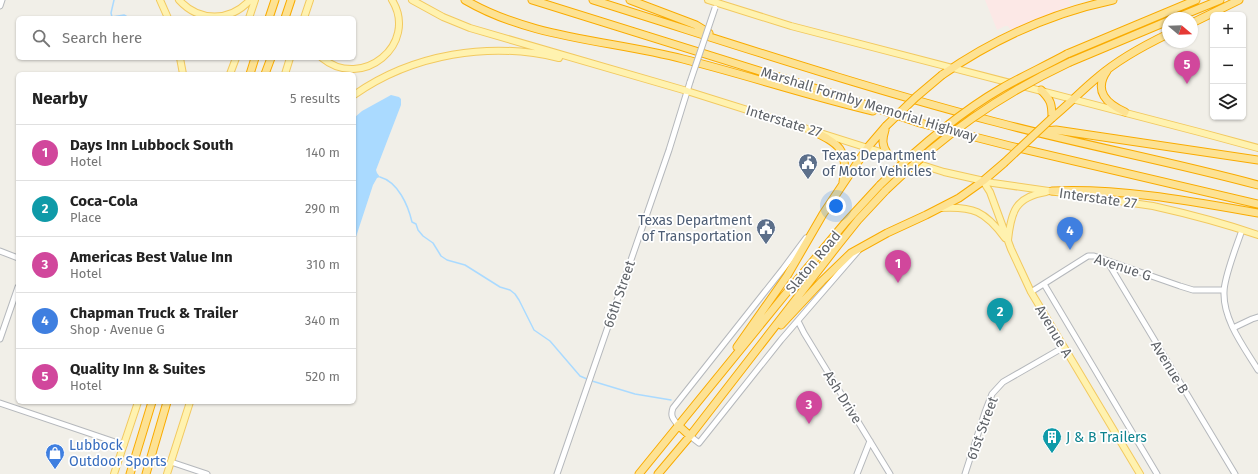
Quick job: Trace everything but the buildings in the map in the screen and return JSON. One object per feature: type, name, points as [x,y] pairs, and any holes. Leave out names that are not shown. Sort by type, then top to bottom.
[{"type":"highway","points":[[270,16],[275,0]]},
{"type":"highway","points":[[286,16],[291,0]]},
{"type":"highway","points":[[465,0],[496,16],[534,29],[683,59],[856,107],[920,123]]},
{"type":"highway","name":"Marshall Formby Memorial Highway","points":[[532,0],[828,92],[920,123],[1010,146],[1258,204]]},
{"type":"highway","name":"Marshall Formby Memorial Highway","points":[[593,0],[888,92],[1033,131],[1258,185]]},
{"type":"highway","points":[[630,0],[696,25],[718,39]]},
{"type":"highway","points":[[712,383],[787,276],[823,214],[868,147],[886,126],[916,97],[952,67],[999,40],[1041,21],[1072,10],[1113,0]]},
{"type":"highway","name":"Slaton Road","points":[[639,474],[712,383],[831,240],[880,185],[925,143],[958,117],[1002,88],[1067,54],[1196,0]]},
{"type":"highway","points":[[1191,12],[1220,0]]},
{"type":"highway","points":[[1198,20],[1239,0]]},
{"type":"highway","name":"Slaton Road","points":[[658,474],[690,436],[858,220],[886,190],[931,149],[983,110],[1006,95],[1070,62],[1162,24]]},
{"type":"highway","points":[[759,347],[851,253],[887,233],[959,198],[983,181],[1108,69],[1132,52],[1162,37]]},
{"type":"highway","points":[[251,72],[255,60]]},
{"type":"highway","points":[[266,72],[270,60]]},
{"type":"highway","points":[[1108,69],[1102,81],[1103,95],[1108,103],[1124,112]]},
{"type":"highway","points":[[1040,90],[1051,103],[1052,118]]},
{"type":"highway","points":[[886,126],[882,139],[883,146],[887,154]]},
{"type":"highway","points":[[811,130],[829,139],[840,148],[845,160],[843,184]]},
{"type":"highway","points":[[1033,131],[1056,130],[1258,160]]},
{"type":"highway","points":[[1052,192],[1079,190],[1163,197],[1258,213]]},
{"type":"highway","points":[[130,474],[151,404]]},
{"type":"highway","points":[[146,474],[166,404]]},
{"type":"highway","points":[[678,425],[690,436]]},
{"type":"main road","points":[[160,0],[167,16]]},
{"type":"main road","points":[[179,0],[184,6],[196,13],[210,16]]},
{"type":"main road","points":[[225,16],[242,8],[250,0]]},
{"type":"main road","points":[[250,16],[255,0]]},
{"type":"main road","points":[[305,16],[310,0]]},
{"type":"main road","points":[[308,16],[310,0]]},
{"type":"main road","points":[[325,60],[333,65],[348,69],[372,65],[383,57],[394,44],[398,31],[398,16],[392,0]]},
{"type":"main road","name":"Interstate 27","points":[[412,0],[443,18],[470,28],[687,91],[944,172],[983,181],[1178,211],[1258,235]]},
{"type":"main road","points":[[708,0],[716,4],[791,26],[1258,148]]},
{"type":"main road","points":[[356,94],[381,79],[413,65],[433,59],[477,52],[518,51],[536,53],[639,77]]},
{"type":"main road","points":[[180,60],[183,72]]},
{"type":"main road","points":[[231,72],[235,60]]},
{"type":"main road","points":[[286,72],[289,60]]},
{"type":"main road","name":"Avenue A","points":[[983,181],[990,192],[1017,264],[1031,292],[1140,474]]},
{"type":"main road","points":[[1008,242],[1011,217],[1017,206],[1026,198],[1034,194],[1052,192]]},
{"type":"main road","points":[[940,208],[957,207],[971,209],[978,212],[988,218],[1008,242]]},
{"type":"main road","points":[[114,474],[137,404]]},
{"type":"main road","points":[[167,474],[191,404]]},
{"type":"street","points":[[0,6],[2,0]]},
{"type":"street","name":"66th Street","points":[[557,474],[669,150],[716,4]]},
{"type":"street","name":"Slaton Road","points":[[678,425],[672,419],[673,408],[783,269],[823,214]]},
{"type":"street","points":[[1242,230],[1224,290],[1224,302],[1233,328],[1258,370]]},
{"type":"street","name":"Slaton Road","points":[[690,436],[699,443],[798,321],[863,246]]},
{"type":"street","points":[[0,251],[16,257]]},
{"type":"street","name":"Avenue G","points":[[1031,292],[1088,256],[1094,256],[1187,288],[1206,291],[1224,290]]},
{"type":"street","name":"Avenue B","points":[[1107,261],[1235,474]]},
{"type":"street","name":"Avenue A","points":[[1044,284],[1157,474]]},
{"type":"street","points":[[0,339],[16,293]]},
{"type":"street","points":[[1233,328],[1258,317]]},
{"type":"street","name":"Ash Drive","points":[[798,321],[890,474]]},
{"type":"street","name":"61st Street","points":[[965,474],[992,394],[1003,382],[1064,347]]},
{"type":"street","points":[[0,403],[124,445]]},
{"type":"street","points":[[857,474],[870,441]]},
{"type":"street","points":[[171,462],[207,474]]},
{"type":"shaded area","points":[[985,0],[1069,0],[1071,5],[1011,31],[1008,26],[997,30]]},
{"type":"water","points":[[391,95],[401,99],[401,105],[376,170],[380,177],[377,178],[373,185],[356,237],[356,116],[362,111]]},
{"type":"waterway","points":[[112,16],[114,0]]},
{"type":"waterway","points":[[118,16],[126,16]]},
{"type":"waterway","points":[[380,177],[392,184],[397,189],[408,208],[412,222],[416,224],[418,230],[423,236],[433,243],[441,256],[447,260],[465,265],[500,287],[510,290],[515,294],[534,330],[550,341],[580,376],[587,379]]},
{"type":"waterway","points":[[592,381],[635,394],[671,400]]},
{"type":"place","name":"Quality Inn & Suites","points":[[1187,84]]},
{"type":"place","name":"Texas Department of Motor Vehicles","points":[[808,180]]},
{"type":"place","name":"Texas Department of Transportation","points":[[766,245]]},
{"type":"place","name":"Chapman Truck & Trailer","points":[[1070,250]]},
{"type":"place","name":"Days Inn Lubbock South","points":[[898,283]]},
{"type":"place","name":"Coca-Cola","points":[[1000,331]]},
{"type":"place","name":"Americas Best Value Inn","points":[[809,424]]},
{"type":"place","name":"J & B Trailers","points":[[1052,454]]},
{"type":"place","name":"Lubbock Outdoor Sports","points":[[55,470]]}]
